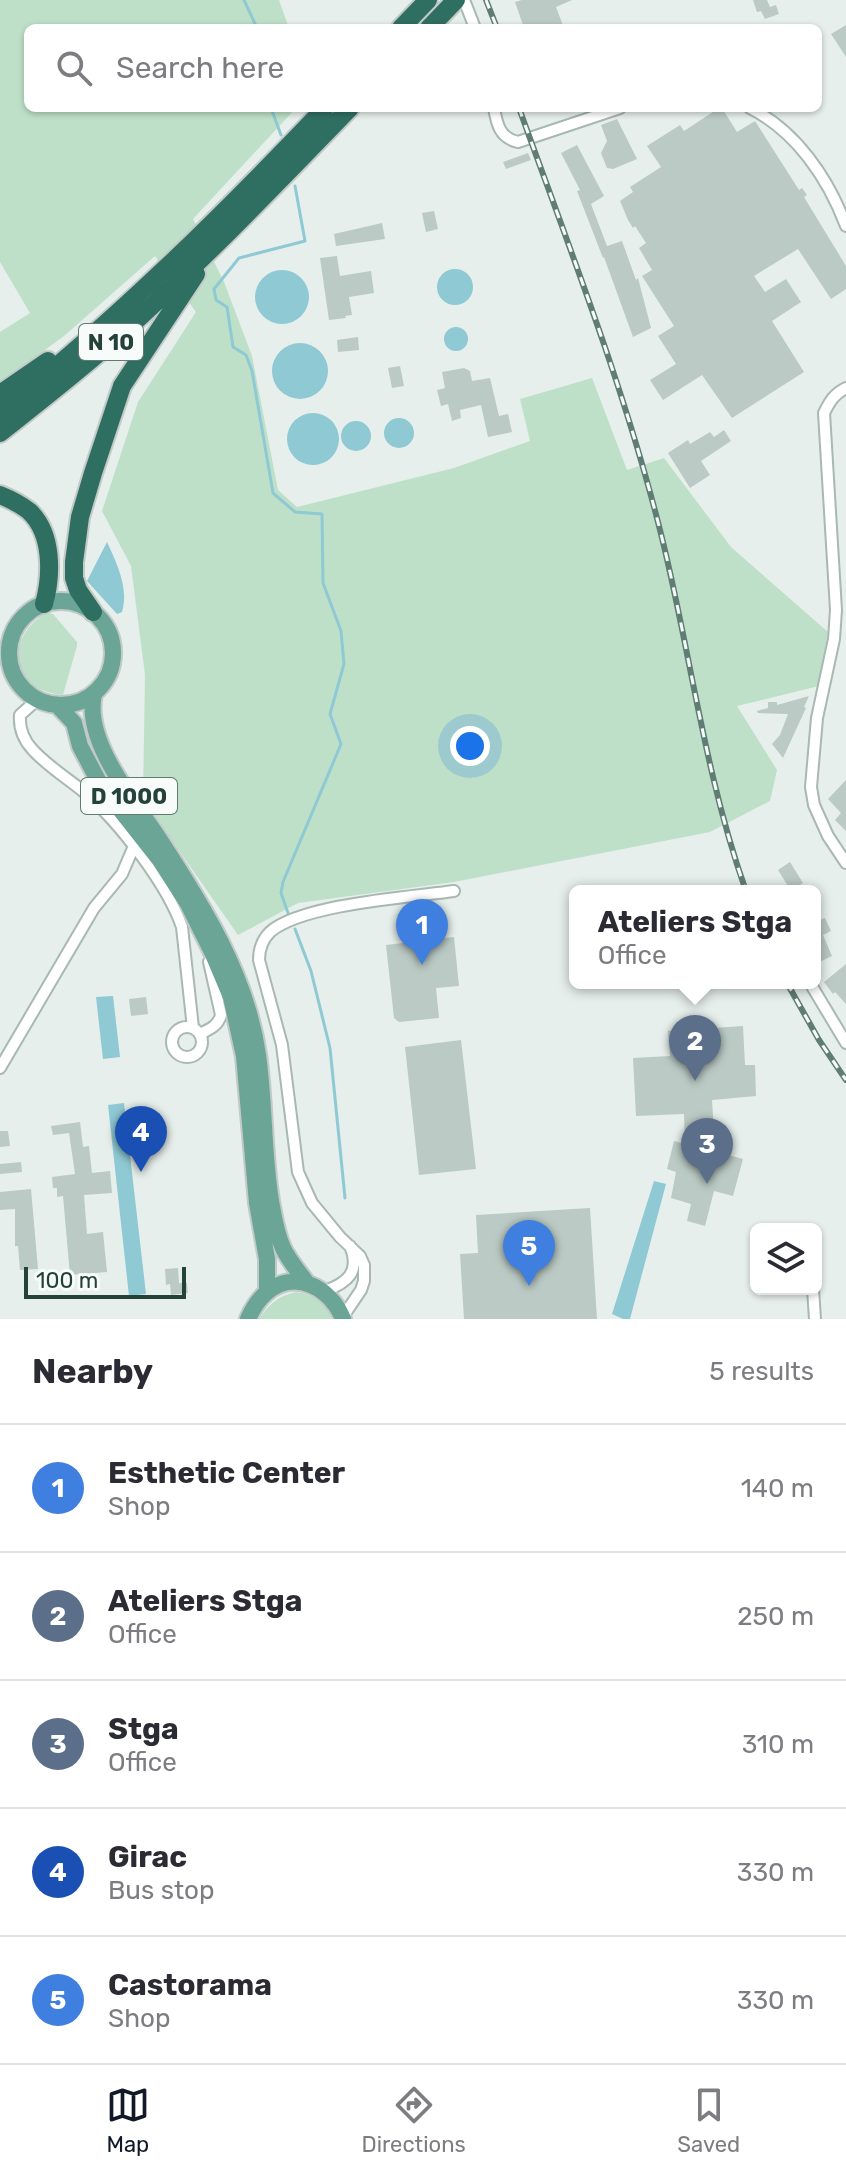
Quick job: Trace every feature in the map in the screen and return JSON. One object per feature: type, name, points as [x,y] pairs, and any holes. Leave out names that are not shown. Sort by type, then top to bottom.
[{"type":"highway","points":[[405,24],[428,0]]},
{"type":"highway","points":[[433,24],[456,0]]},
{"type":"highway","name":"N 10","points":[[0,413],[73,353],[186,251],[321,112]]},
{"type":"highway","name":"N 10","points":[[0,433],[140,317],[216,245],[346,112]]},
{"type":"highway","points":[[93,612],[78,590],[74,562],[80,517],[107,429],[122,386],[216,245]]},
{"type":"highway","points":[[0,394],[54,356],[73,353]]},
{"type":"highway","points":[[0,495],[15,502],[39,522],[50,575],[44,604]]},
{"type":"main road","points":[[61,601],[78,604],[93,612],[111,638],[111,669],[104,683],[94,694],[70,705],[37,700],[21,687],[5,666],[8,651],[6,637],[24,616],[44,604],[61,601]]},
{"type":"main road","name":"D 1000","points":[[94,694],[92,703],[98,741],[120,783],[191,887],[220,939],[244,996],[258,1054],[266,1173],[276,1230],[284,1250],[307,1283]]},
{"type":"main road","name":"D 1000","points":[[57,705],[74,723],[80,746],[100,784],[159,859],[200,925],[231,997],[244,1056],[257,1203],[267,1259],[267,1292]]},
{"type":"main road","points":[[248,1319],[267,1292],[285,1283],[307,1283],[325,1291],[343,1318]]},
{"type":"street","points":[[464,0],[473,24]]},
{"type":"street","points":[[495,112],[501,133],[508,140],[518,142],[608,112]]},
{"type":"street","points":[[758,112],[787,133],[806,156],[829,191],[846,226]]},
{"type":"street","points":[[846,388],[837,393],[824,413],[836,610],[834,639],[817,718],[811,787],[814,805],[828,836],[846,863]]},
{"type":"street","points":[[37,700],[20,715],[19,726],[31,748],[104,810],[134,846],[176,912],[182,927],[196,1031],[214,1027],[221,1015],[200,925]]},
{"type":"street","points":[[0,1068],[94,908],[122,874],[134,846]]},
{"type":"street","points":[[343,1318],[361,1290],[365,1272],[360,1256],[312,1203],[298,1172],[282,1045],[259,951],[269,933],[279,926],[321,911],[454,891]]},
{"type":"street","points":[[813,989],[846,1043]]},
{"type":"street","points":[[325,1291],[349,1277],[354,1261],[349,1245]]},
{"type":"street","points":[[813,1295],[815,1319]]},
{"type":"green space","points":[[0,0],[279,0],[288,24],[24,24],[24,112],[292,112],[193,219],[224,282],[252,356],[278,490],[297,507],[454,468],[530,441],[520,399],[592,378],[627,470],[664,458],[731,547],[828,632],[819,686],[737,706],[777,770],[770,801],[710,832],[454,882],[298,903],[238,935],[143,799],[145,675],[131,566],[102,511],[138,402],[196,312],[155,256],[64,336],[0,383],[0,332],[30,313],[0,262]]},
{"type":"green space","points":[[46,613],[53,614],[77,642],[63,695],[32,684],[18,662],[23,636]]},
{"type":"green space","points":[[296,1292],[318,1300],[332,1319],[259,1319],[274,1301]]},
{"type":"water","points":[[455,269],[468,274],[473,287],[468,300],[455,305],[442,300],[437,287],[442,274]]},
{"type":"water","points":[[282,270],[301,278],[309,297],[301,316],[282,324],[263,316],[255,297],[263,278]]},
{"type":"water","points":[[456,327],[464,331],[468,339],[464,347],[456,351],[448,347],[444,339],[448,331]]},
{"type":"water","points":[[300,343],[320,351],[328,371],[320,391],[300,399],[280,391],[272,371],[280,351]]},
{"type":"water","points":[[313,413],[331,421],[339,439],[331,457],[313,465],[295,457],[287,439],[295,421]]},
{"type":"water","points":[[399,418],[410,422],[414,433],[410,444],[399,448],[388,444],[384,433],[388,422]]},
{"type":"water","points":[[356,421],[367,425],[371,436],[367,447],[356,451],[345,447],[341,436],[345,425]]},
{"type":"water","points":[[107,542],[123,585],[124,603],[122,612],[117,614],[87,581]]},
{"type":"water","points":[[113,996],[120,1057],[103,1059],[96,997]]},
{"type":"water","points":[[124,1103],[146,1294],[129,1296],[108,1105]]},
{"type":"water","points":[[654,1181],[666,1184],[630,1319],[623,1319],[612,1314]]},
{"type":"building","points":[[572,0],[556,7],[562,24],[523,24],[515,2]]},
{"type":"building","points":[[753,0],[767,0],[770,7],[776,5],[779,14],[765,19],[761,11],[757,12]]},
{"type":"building","points":[[846,25],[846,57],[831,34]]},
{"type":"building","points":[[713,112],[724,112],[737,132],[755,121],[799,190],[802,188],[807,195],[804,197],[846,266],[846,289],[831,299],[798,249],[754,276],[765,292],[786,279],[801,302],[772,321],[804,372],[732,418],[702,375],[663,400],[650,380],[676,364],[658,336],[674,326],[642,276],[652,270],[639,248],[646,243],[628,220],[620,201],[633,192],[630,187],[661,167],[647,146],[680,125],[684,131]]},
{"type":"building","points":[[617,119],[637,159],[613,169],[607,168],[601,153],[607,141],[601,125]]},
{"type":"building","points":[[577,145],[604,196],[591,204],[607,246],[622,241],[636,280],[638,278],[651,328],[633,337],[577,191],[580,190],[561,153]]},
{"type":"building","points":[[528,153],[531,160],[506,169],[503,162]]},
{"type":"building","points":[[434,211],[438,229],[426,232],[422,213]]},
{"type":"building","points":[[382,223],[385,239],[336,246],[334,234]]},
{"type":"building","points":[[337,256],[340,276],[371,271],[374,293],[349,297],[352,315],[329,320],[320,258]]},
{"type":"building","points":[[358,337],[359,350],[338,352],[337,340]]},
{"type":"building","points":[[400,366],[404,386],[392,388],[388,368]]},
{"type":"building","points":[[464,368],[470,371],[472,381],[490,378],[499,416],[508,414],[512,432],[488,437],[481,405],[460,410],[461,418],[452,421],[448,404],[441,406],[437,390],[445,388],[442,372]]},
{"type":"building","points":[[724,430],[731,441],[701,461],[710,475],[690,488],[668,453],[688,440],[690,444],[710,432],[714,437]]},
{"type":"building","points":[[809,696],[783,758],[772,744],[780,735],[788,714],[757,711],[768,708],[768,702],[777,702],[777,705]]},
{"type":"building","points":[[846,780],[846,831],[835,820],[841,813],[828,799]]},
{"type":"building","points":[[790,862],[803,883],[787,885],[778,870]]},
{"type":"building","points":[[825,918],[831,931],[823,935],[832,956],[821,961],[821,920]]},
{"type":"building","points":[[454,937],[459,986],[436,988],[439,1018],[399,1022],[394,1018],[386,945]]},
{"type":"building","points":[[846,964],[846,1004],[824,982]]},
{"type":"building","points":[[146,997],[148,1014],[131,1016],[129,999]]},
{"type":"building","points":[[743,1026],[745,1065],[755,1065],[756,1096],[712,1100],[714,1132],[710,1150],[743,1159],[733,1196],[714,1191],[705,1226],[687,1221],[691,1204],[671,1198],[676,1172],[667,1169],[674,1141],[685,1144],[684,1114],[636,1116],[633,1058],[670,1056],[668,1031]]},
{"type":"building","points":[[461,1040],[476,1169],[419,1175],[405,1047]]},
{"type":"building","points":[[80,1122],[83,1147],[89,1146],[92,1173],[110,1171],[112,1193],[84,1195],[87,1234],[103,1232],[107,1272],[70,1275],[63,1196],[57,1197],[52,1177],[75,1174],[69,1133],[53,1135],[51,1126]]},
{"type":"building","points":[[0,1131],[8,1131],[10,1146],[0,1147]]},
{"type":"building","points":[[21,1162],[22,1172],[0,1174],[0,1164]]},
{"type":"building","points":[[31,1189],[38,1269],[20,1270],[18,1246],[15,1246],[15,1209],[0,1210],[0,1192]]},
{"type":"building","points":[[590,1208],[597,1319],[464,1319],[460,1254],[478,1253],[476,1215]]},
{"type":"building","points":[[178,1268],[179,1283],[187,1283],[188,1293],[171,1295],[170,1284],[166,1285],[165,1269]]},
{"type":"waterway","points":[[244,0],[255,24]]},
{"type":"waterway","points":[[272,112],[281,135]]},
{"type":"waterway","points":[[288,913],[281,893],[283,882],[341,744],[330,714],[344,664],[341,631],[323,583],[322,514],[295,512],[273,493],[252,371],[246,355],[233,347],[227,307],[216,300],[214,289],[239,258],[305,241],[295,186]]},
{"type":"waterway","points":[[295,929],[311,971],[330,1048],[345,1198]]},
{"type":"railway","points":[[486,0],[495,24]]},
{"type":"railway","points":[[520,112],[596,322],[648,483],[720,804],[744,885]]},
{"type":"railway","points":[[790,989],[846,1080]]},
{"type":"place","name":"Esthetic Center","points":[[422,965]]},
{"type":"place","name":"Ateliers Stga","points":[[695,1081]]},
{"type":"place","name":"Girac","points":[[141,1172]]},
{"type":"place","name":"Stga","points":[[707,1184]]},
{"type":"place","name":"Castorama","points":[[529,1286]]}]
